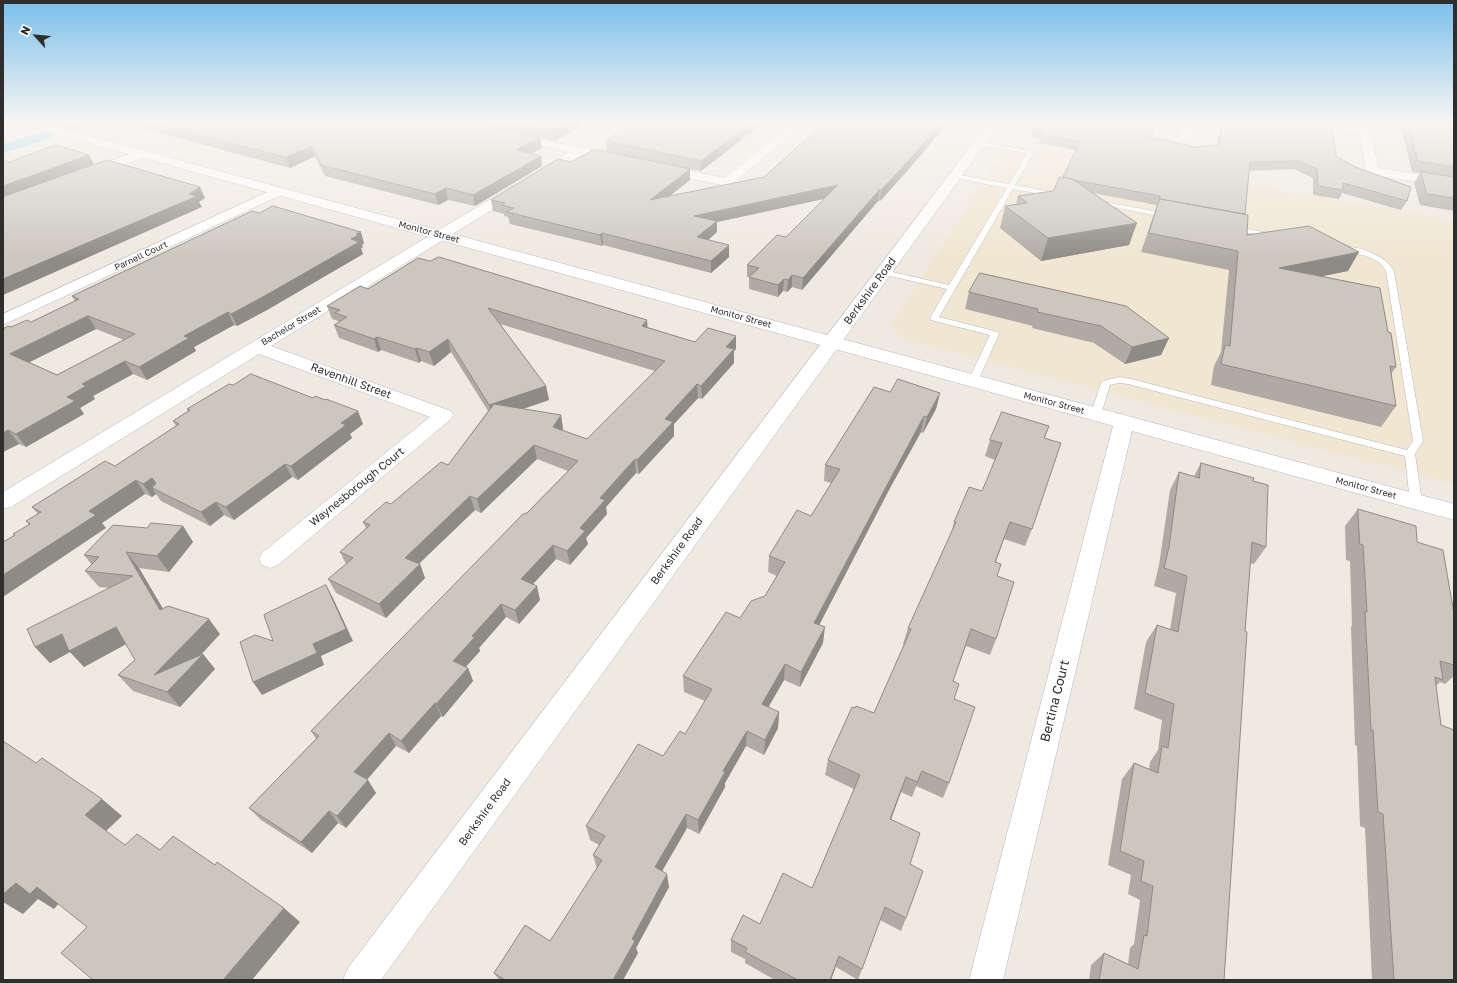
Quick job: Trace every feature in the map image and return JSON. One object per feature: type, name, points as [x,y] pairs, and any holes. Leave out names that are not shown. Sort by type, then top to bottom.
[{"type":"street","points":[[76,179],[102,169]]},
{"type":"street","name":"Monitor Street","points":[[196,169],[1454,512]]},
{"type":"street","name":"Bachelor Street","points":[[3,502],[440,235],[557,169]]},
{"type":"street","points":[[663,169],[727,182],[743,169]]},
{"type":"street","name":"Berkshire Road","points":[[360,980],[960,169]]},
{"type":"street","points":[[1372,169],[1372,171],[1454,184]]},
{"type":"street","name":"Parnell Court","points":[[3,320],[278,191]]},
{"type":"street","name":"Ravenhill Street","points":[[257,347],[444,415]]},
{"type":"street","name":"Waynesborough Court","points":[[270,559],[444,415]]},
{"type":"street","name":"Bertina Court","points":[[986,980],[1124,422]]},
{"type":"lane","points":[[973,381],[995,334],[934,318],[1021,169]]},
{"type":"lane","points":[[955,176],[1063,196]]},
{"type":"lane","points":[[1085,200],[1177,217]]},
{"type":"lane","points":[[1224,226],[1287,238]]},
{"type":"lane","points":[[1334,247],[1371,255],[1382,260],[1388,265],[1390,270],[1418,441],[1410,454],[1416,502]]},
{"type":"lane","points":[[884,272],[951,288]]},
{"type":"lane","points":[[1096,414],[1106,383],[1128,381],[1410,454]]},
{"type":"shaded area","points":[[991,169],[1157,169],[1454,220],[1454,484],[901,338],[891,325]]},
{"type":"building","points":[[3,169],[51,169],[3,186]]},
{"type":"building","points":[[82,169],[138,169],[200,187],[189,194],[197,196],[3,279],[3,197]]},
{"type":"building","points":[[336,169],[519,169],[473,195],[446,188],[435,194]]},
{"type":"building","points":[[542,169],[690,169],[650,200],[764,177],[773,169],[901,169],[881,190],[880,189],[803,278],[792,275],[788,280],[784,279],[778,285],[749,277],[759,268],[747,265],[777,235],[786,237],[838,185],[694,216],[717,221],[697,237],[729,245],[711,261],[602,233],[600,235],[507,212],[514,208],[502,205],[505,203],[491,200]]},
{"type":"building","points":[[1067,169],[1249,169],[1245,214],[1160,199],[1159,201],[1160,196],[1063,177]]},
{"type":"building","points":[[1317,169],[1360,169],[1411,187],[1407,201],[1343,183],[1343,190],[1318,186]]},
{"type":"building","points":[[1421,172],[1454,177],[1454,198],[1427,194]]},
{"type":"building","points":[[1060,177],[1072,179],[1137,223],[1048,238],[1005,206],[1027,203],[1018,196],[1053,191]]},
{"type":"building","points":[[1160,199],[1248,215],[1247,235],[1309,226],[1359,252],[1279,268],[1380,288],[1388,332],[1391,333],[1396,367],[1390,366],[1396,406],[1221,364],[1225,345],[1230,346],[1238,251],[1149,233]]},
{"type":"building","points":[[273,206],[361,232],[356,234],[359,235],[351,239],[359,242],[261,298],[231,314],[228,312],[184,336],[189,338],[139,367],[125,361],[82,384],[86,386],[67,397],[75,401],[16,434],[8,430],[3,433],[3,329],[27,320],[31,322],[79,299],[72,296],[252,211],[259,213]],"holes":[[[88,316],[135,334],[57,375],[10,354]]]},
{"type":"building","points":[[439,257],[647,320],[642,326],[695,342],[708,328],[736,336],[726,347],[734,349],[701,386],[697,384],[665,419],[673,422],[637,460],[635,459],[600,498],[605,500],[580,528],[585,531],[567,551],[553,545],[521,579],[537,586],[515,610],[501,604],[472,636],[475,637],[453,661],[468,668],[401,741],[389,733],[354,772],[368,780],[337,816],[329,811],[301,842],[249,808],[319,736],[311,731],[523,514],[527,513],[578,461],[534,445],[477,499],[470,496],[405,558],[420,564],[379,604],[328,579],[353,558],[340,552],[370,525],[363,522],[386,502],[391,504],[441,462],[448,465],[494,404],[561,415],[553,427],[587,439],[665,361],[488,308],[546,386],[489,405],[448,339],[429,352],[377,337],[374,339],[334,325],[347,317],[335,313],[340,310],[327,306],[360,286],[368,289],[418,258],[430,261]]},
{"type":"building","points":[[980,273],[1126,306],[1169,338],[1132,347],[1101,326],[1037,312],[1038,309],[969,292]]},
{"type":"building","points":[[251,374],[313,398],[315,396],[325,400],[326,399],[358,411],[341,423],[346,425],[291,466],[285,464],[226,507],[216,502],[201,512],[152,488],[156,483],[152,478],[143,484],[136,480],[89,511],[96,515],[3,575],[3,542],[30,524],[26,521],[41,512],[32,507],[105,461],[115,466],[179,424],[173,421],[190,410],[187,409],[229,384],[233,385]]},
{"type":"building","points":[[898,379],[940,393],[927,417],[924,416],[814,623],[825,627],[801,672],[785,664],[762,704],[779,712],[765,740],[747,731],[723,771],[725,772],[698,820],[686,814],[655,867],[667,874],[632,939],[635,941],[613,980],[505,980],[494,973],[525,925],[550,941],[602,860],[593,855],[605,836],[586,826],[638,744],[663,756],[680,731],[685,734],[712,689],[683,676],[726,612],[740,618],[751,601],[765,596],[785,562],[769,556],[797,510],[811,516],[840,469],[825,465],[874,387],[890,392]]},
{"type":"building","points":[[1002,412],[1049,426],[1044,438],[1061,443],[1032,529],[1010,522],[995,562],[1001,564],[997,576],[1014,582],[996,639],[971,629],[953,681],[959,684],[954,699],[975,707],[949,783],[922,771],[917,782],[906,777],[890,819],[920,833],[910,864],[923,871],[906,918],[885,907],[862,969],[839,956],[830,980],[798,980],[745,952],[747,948],[731,940],[743,915],[760,924],[783,873],[812,888],[860,775],[828,760],[852,707],[855,708],[856,706],[874,713],[911,629],[908,628],[956,522],[954,522],[969,487],[982,491],[1002,443],[990,440]]},
{"type":"building","points":[[1201,463],[1254,478],[1253,481],[1268,485],[1266,547],[1252,542],[1245,631],[1247,632],[1224,980],[1099,980],[1104,953],[1138,969],[1144,935],[1147,936],[1153,886],[1141,881],[1144,861],[1120,851],[1134,763],[1158,773],[1162,746],[1168,748],[1174,704],[1145,693],[1157,625],[1178,632],[1187,576],[1164,568],[1169,547],[1179,472],[1199,478]]},
{"type":"building","points":[[1358,509],[1416,526],[1417,542],[1443,550],[1454,614],[1454,665],[1440,661],[1443,680],[1435,677],[1441,725],[1454,730],[1454,980],[1394,980],[1383,814],[1378,812],[1373,730],[1371,730],[1365,611],[1367,612],[1363,545],[1360,544]]},
{"type":"building","points":[[151,523],[183,526],[157,556],[126,552],[160,610],[168,606],[209,619],[154,675],[203,654],[167,692],[118,675],[135,660],[116,627],[69,651],[62,634],[35,647],[27,629],[133,576],[85,571],[99,557],[84,555],[113,525],[147,528]]},
{"type":"building","points":[[326,585],[346,629],[313,644],[317,653],[253,682],[240,642],[255,635],[273,641],[264,615]]},
{"type":"building","points":[[3,741],[36,763],[42,758],[102,799],[85,815],[125,845],[137,834],[160,850],[173,836],[215,865],[217,862],[284,908],[223,980],[93,980],[61,953],[87,927],[37,887],[30,894],[16,883],[3,894]]}]
